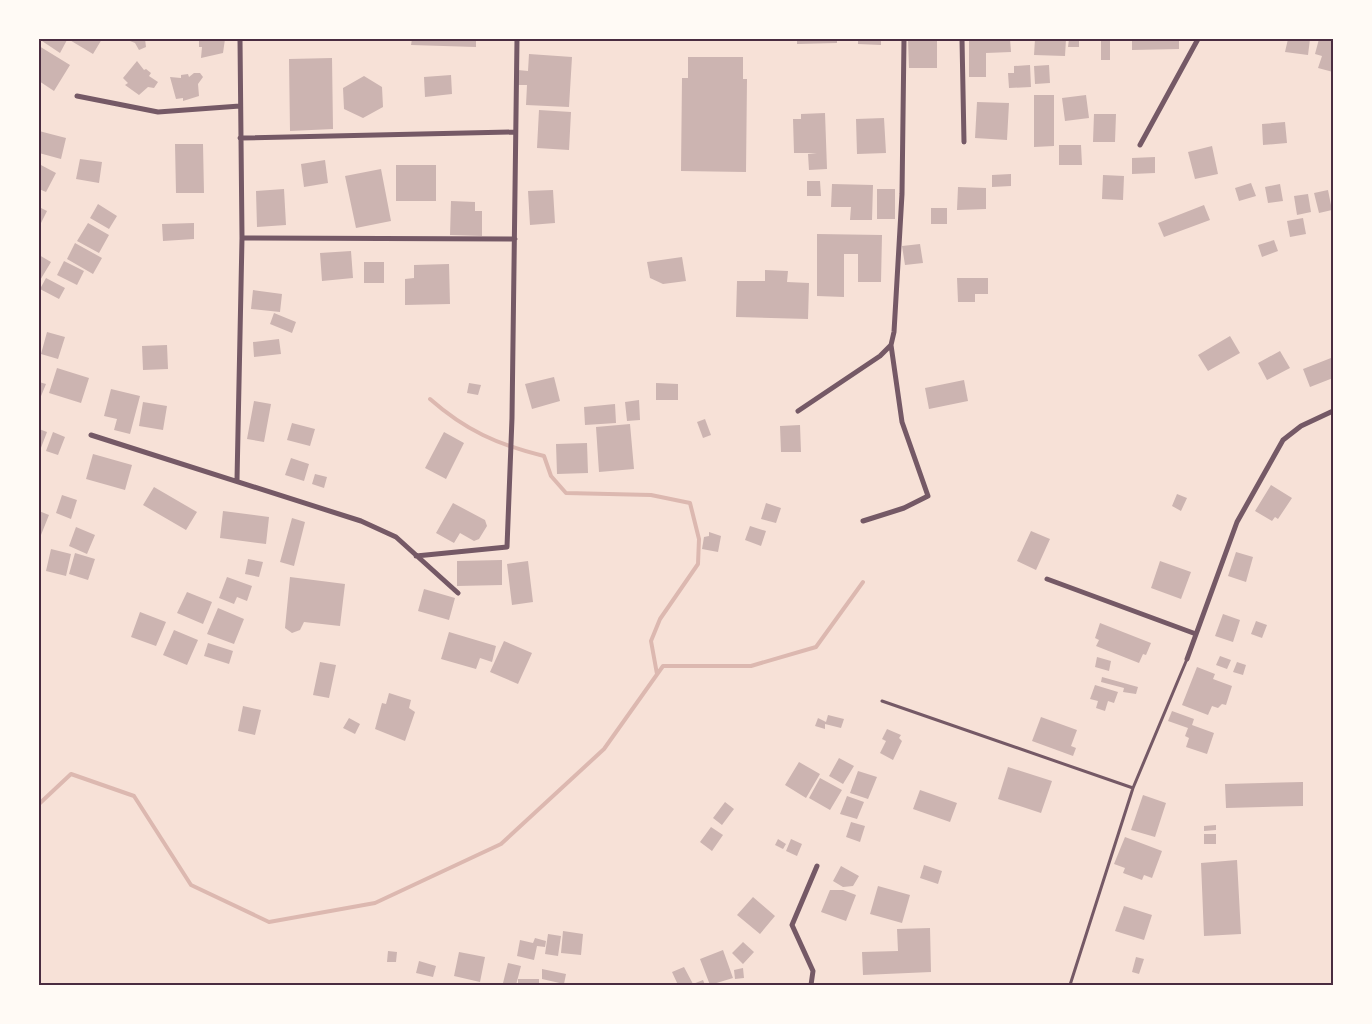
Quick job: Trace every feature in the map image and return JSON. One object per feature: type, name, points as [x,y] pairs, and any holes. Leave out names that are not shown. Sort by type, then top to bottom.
[{"type":"street","points":[[237,480],[242,238],[240,39]]},
{"type":"street","points":[[416,556],[507,547],[515,239],[514,132],[517,39]]},
{"type":"street","points":[[863,521],[904,508],[928,496],[902,422],[891,345],[894,332],[902,194],[904,39]]},
{"type":"street","points":[[962,39],[964,142]]},
{"type":"street","points":[[1140,145],[1198,39]]},
{"type":"street","points":[[77,96],[158,112],[240,106]]},
{"type":"street","points":[[240,138],[514,132]]},
{"type":"street","points":[[242,238],[515,239]]},
{"type":"street","points":[[798,411],[880,356],[891,345]]},
{"type":"street","points":[[1187,659],[1237,522],[1283,440],[1301,426],[1333,411]]},
{"type":"street","points":[[91,435],[361,521],[396,537],[458,592]]},
{"type":"street","points":[[1047,579],[1196,634]]},
{"type":"street","points":[[811,985],[813,971],[792,925],[817,866]]},
{"type":"lane","points":[[1070,985],[1132,788],[1187,659]]},
{"type":"lane","points":[[882,701],[1132,788]]},
{"type":"building","points":[[39,39],[65,39],[67,40],[60,53]]},
{"type":"building","points":[[68,39],[102,39],[93,54]]},
{"type":"building","points":[[125,39],[145,39],[146,47],[139,50],[135,43]]},
{"type":"building","points":[[225,39],[223,53],[201,58],[202,47],[199,47],[199,40]]},
{"type":"building","points":[[412,39],[476,39],[476,47],[411,45]]},
{"type":"building","points":[[797,39],[837,39],[837,43],[797,44]]},
{"type":"building","points":[[858,39],[881,39],[881,45],[858,44]]},
{"type":"building","points":[[908,39],[937,39],[937,68],[909,68]]},
{"type":"building","points":[[969,39],[1010,39],[1011,52],[986,53],[986,77],[969,77]]},
{"type":"building","points":[[1035,39],[1066,39],[1065,56],[1034,55]]},
{"type":"building","points":[[1069,39],[1079,39],[1079,47],[1068,47]]},
{"type":"building","points":[[1101,39],[1110,39],[1110,60],[1101,60]]},
{"type":"building","points":[[1132,39],[1179,39],[1179,49],[1132,50]]},
{"type":"building","points":[[1288,39],[1310,39],[1308,55],[1285,52]]},
{"type":"building","points":[[1319,39],[1333,39],[1333,72],[1318,68],[1322,56],[1315,54]]},
{"type":"building","points":[[39,46],[70,65],[54,91],[39,81]]},
{"type":"building","points":[[529,54],[572,57],[569,107],[526,105],[527,85],[518,85],[518,70],[528,71]]},
{"type":"building","points":[[688,57],[743,57],[743,79],[747,79],[746,172],[681,171],[682,78],[688,78]]},
{"type":"building","points":[[332,58],[333,129],[290,131],[289,59]]},
{"type":"building","points":[[137,61],[144,70],[151,73],[149,76],[158,82],[154,88],[148,87],[139,95],[125,85],[128,83],[123,78]]},
{"type":"building","points":[[1030,65],[1031,87],[1009,88],[1008,73],[1014,73],[1014,66]]},
{"type":"building","points":[[1049,65],[1050,83],[1035,84],[1034,66]]},
{"type":"building","points":[[194,73],[200,73],[203,77],[198,84],[199,96],[183,101],[183,98],[176,99],[170,77],[181,78],[181,75],[188,74],[189,77]]},
{"type":"building","points":[[451,75],[452,94],[425,97],[424,77]]},
{"type":"building","points":[[364,76],[382,87],[383,107],[363,118],[344,109],[343,88]]},
{"type":"building","points":[[1034,95],[1054,95],[1054,146],[1034,147]]},
{"type":"building","points":[[1086,95],[1089,118],[1065,121],[1062,98]]},
{"type":"building","points":[[977,102],[1009,103],[1007,140],[975,138]]},
{"type":"building","points":[[539,110],[571,112],[569,150],[537,148]]},
{"type":"building","points":[[825,113],[827,169],[809,170],[808,154],[817,153],[794,153],[793,119],[801,119],[801,114]]},
{"type":"building","points":[[1094,114],[1116,114],[1115,142],[1093,142]]},
{"type":"building","points":[[884,118],[886,153],[857,154],[856,119]]},
{"type":"building","points":[[1285,122],[1287,143],[1263,145],[1262,124]]},
{"type":"building","points":[[39,131],[66,138],[61,159],[39,153]]},
{"type":"building","points":[[175,144],[203,144],[204,193],[176,193]]},
{"type":"building","points":[[1059,145],[1081,145],[1082,165],[1059,165]]},
{"type":"building","points":[[1212,146],[1218,174],[1195,179],[1188,152]]},
{"type":"building","points":[[1155,157],[1155,173],[1132,174],[1132,158]]},
{"type":"building","points":[[80,159],[102,162],[99,183],[76,179]]},
{"type":"building","points":[[325,160],[328,183],[304,187],[301,164]]},
{"type":"building","points":[[39,164],[56,173],[46,192],[39,189]]},
{"type":"building","points":[[396,165],[436,165],[436,201],[396,201]]},
{"type":"building","points":[[381,169],[391,221],[356,228],[345,176]]},
{"type":"building","points":[[1011,174],[1011,186],[992,187],[992,175]]},
{"type":"building","points":[[1103,175],[1124,176],[1123,200],[1102,199]]},
{"type":"building","points":[[807,181],[820,181],[821,196],[807,196]]},
{"type":"building","points":[[1251,183],[1256,196],[1239,201],[1235,188]]},
{"type":"building","points":[[832,184],[873,185],[872,220],[850,220],[851,207],[831,207]]},
{"type":"building","points":[[1280,184],[1283,201],[1268,203],[1265,187]]},
{"type":"building","points":[[958,187],[986,188],[986,209],[957,210]]},
{"type":"building","points":[[284,189],[286,225],[257,227],[256,191]]},
{"type":"building","points":[[877,189],[895,189],[895,219],[877,219]]},
{"type":"building","points":[[553,190],[555,223],[530,225],[528,191]]},
{"type":"building","points":[[1328,190],[1332,210],[1319,213],[1314,193]]},
{"type":"building","points":[[1308,194],[1311,212],[1297,215],[1294,196]]},
{"type":"building","points":[[451,201],[475,202],[475,211],[482,211],[482,236],[450,235]]},
{"type":"building","points":[[98,204],[117,216],[109,229],[90,218]]},
{"type":"building","points":[[1204,205],[1210,220],[1164,237],[1158,223]]},
{"type":"building","points":[[39,207],[47,211],[39,227]]},
{"type":"building","points":[[931,208],[947,208],[947,224],[931,224]]},
{"type":"building","points":[[1303,218],[1306,234],[1290,237],[1287,221]]},
{"type":"building","points":[[88,223],[109,235],[99,253],[77,241]]},
{"type":"building","points":[[194,223],[194,239],[163,241],[162,224]]},
{"type":"building","points":[[817,234],[882,235],[881,282],[858,282],[858,254],[844,254],[844,297],[817,296]]},
{"type":"building","points":[[1274,240],[1278,251],[1262,257],[1258,245]]},
{"type":"building","points":[[75,243],[102,258],[93,274],[67,259]]},
{"type":"building","points":[[920,244],[923,263],[905,265],[902,246]]},
{"type":"building","points":[[351,251],[353,278],[322,281],[320,253]]},
{"type":"building","points":[[39,255],[51,262],[39,282]]},
{"type":"building","points":[[682,257],[686,281],[663,284],[650,278],[647,262]]},
{"type":"building","points":[[64,261],[84,271],[77,285],[57,275]]},
{"type":"building","points":[[364,262],[384,262],[384,283],[364,283]]},
{"type":"building","points":[[449,264],[450,304],[405,305],[405,279],[414,278],[414,265]]},
{"type":"building","points":[[765,270],[788,271],[787,282],[809,283],[808,319],[736,317],[737,281],[765,281]]},
{"type":"building","points":[[46,278],[65,288],[59,299],[40,289]]},
{"type":"building","points":[[957,278],[988,278],[988,294],[975,294],[975,302],[958,302]]},
{"type":"building","points":[[253,290],[282,294],[280,312],[251,309]]},
{"type":"building","points":[[274,313],[296,322],[292,333],[270,324]]},
{"type":"building","points":[[47,332],[65,337],[58,359],[41,354]]},
{"type":"building","points":[[1230,336],[1240,353],[1208,371],[1198,355]]},
{"type":"building","points":[[279,339],[281,354],[254,357],[253,342]]},
{"type":"building","points":[[167,345],[168,369],[143,370],[142,346]]},
{"type":"building","points":[[1280,351],[1290,368],[1267,380],[1258,363]]},
{"type":"building","points":[[1331,358],[1333,378],[1310,387],[1303,369]]},
{"type":"building","points":[[57,368],[89,378],[81,403],[49,393]]},
{"type":"building","points":[[554,377],[560,401],[532,409],[525,384]]},
{"type":"building","points":[[964,380],[968,401],[929,409],[925,388]]},
{"type":"building","points":[[39,382],[46,384],[39,401]]},
{"type":"building","points":[[469,383],[481,385],[478,395],[467,393]]},
{"type":"building","points":[[656,383],[678,384],[678,400],[656,400]]},
{"type":"building","points":[[111,389],[140,396],[130,434],[114,430],[117,419],[104,416]]},
{"type":"building","points":[[639,400],[640,420],[627,421],[625,402]]},
{"type":"building","points":[[254,401],[271,404],[264,442],[247,439]]},
{"type":"building","points":[[143,402],[167,406],[163,430],[139,426]]},
{"type":"building","points":[[615,404],[616,423],[585,425],[584,407]]},
{"type":"building","points":[[705,419],[711,435],[703,438],[697,422]]},
{"type":"building","points":[[292,423],[315,429],[310,446],[287,440]]},
{"type":"building","points":[[630,424],[634,469],[599,472],[596,427]]},
{"type":"building","points":[[800,425],[801,452],[781,452],[780,426]]},
{"type":"building","points":[[39,429],[47,432],[39,453]]},
{"type":"building","points":[[53,432],[65,437],[58,455],[46,451]]},
{"type":"building","points":[[444,432],[464,443],[446,479],[425,468]]},
{"type":"building","points":[[587,443],[588,473],[557,474],[556,444]]},
{"type":"building","points":[[93,454],[132,465],[125,490],[86,479]]},
{"type":"building","points":[[291,458],[309,464],[304,481],[285,475]]},
{"type":"building","points":[[315,474],[327,477],[324,488],[312,484]]},
{"type":"building","points":[[1271,485],[1292,498],[1278,519],[1275,517],[1272,521],[1255,511]]},
{"type":"building","points":[[154,487],[197,512],[186,530],[143,505]]},
{"type":"building","points":[[1177,494],[1187,498],[1181,511],[1172,506]]},
{"type":"building","points":[[62,495],[77,500],[71,519],[56,513]]},
{"type":"building","points":[[453,503],[485,520],[487,526],[479,539],[474,541],[460,533],[454,543],[436,533]]},
{"type":"building","points":[[766,503],[781,508],[776,523],[761,519]]},
{"type":"building","points":[[39,511],[49,515],[39,540]]},
{"type":"building","points":[[223,511],[269,517],[266,544],[220,538]]},
{"type":"building","points":[[292,518],[305,522],[294,566],[280,562]]},
{"type":"building","points":[[750,526],[766,531],[761,546],[745,540]]},
{"type":"building","points":[[76,527],[95,535],[87,554],[69,546]]},
{"type":"building","points":[[1031,531],[1050,539],[1036,570],[1017,561]]},
{"type":"building","points":[[709,532],[721,536],[718,552],[702,549],[704,537],[709,536]]},
{"type":"building","points":[[51,549],[71,554],[66,576],[46,571]]},
{"type":"building","points":[[1236,552],[1253,557],[1246,582],[1228,576]]},
{"type":"building","points":[[75,553],[95,559],[88,580],[69,574]]},
{"type":"building","points":[[248,559],[263,562],[259,577],[245,574]]},
{"type":"building","points":[[502,560],[502,585],[457,586],[457,561]]},
{"type":"building","points":[[528,561],[533,602],[512,605],[507,564]]},
{"type":"building","points":[[1160,561],[1191,572],[1181,599],[1151,588]]},
{"type":"building","points":[[227,577],[252,586],[247,601],[237,597],[234,604],[219,598]]},
{"type":"building","points":[[290,577],[345,584],[340,626],[304,622],[300,630],[292,633],[285,628]]},
{"type":"building","points":[[424,589],[455,598],[449,620],[418,611]]},
{"type":"building","points":[[187,592],[212,602],[203,624],[177,613]]},
{"type":"building","points":[[218,608],[244,619],[234,644],[207,634]]},
{"type":"building","points":[[140,612],[166,622],[156,646],[131,637]]},
{"type":"building","points":[[1223,614],[1240,620],[1233,642],[1215,636]]},
{"type":"building","points":[[1256,621],[1267,625],[1262,638],[1251,634]]},
{"type":"building","points":[[1100,623],[1151,643],[1146,655],[1143,654],[1139,663],[1096,646],[1099,640],[1095,638]]},
{"type":"building","points":[[174,630],[198,640],[187,665],[163,655]]},
{"type":"building","points":[[449,632],[496,646],[492,662],[480,658],[476,669],[441,659]]},
{"type":"building","points":[[504,641],[532,653],[518,684],[490,672]]},
{"type":"building","points":[[208,643],[233,651],[229,664],[204,656]]},
{"type":"building","points":[[1220,656],[1231,660],[1227,669],[1216,665]]},
{"type":"building","points":[[1097,657],[1111,661],[1109,671],[1095,667]]},
{"type":"building","points":[[320,662],[336,665],[329,698],[313,695]]},
{"type":"building","points":[[1237,662],[1246,665],[1243,675],[1233,672]]},
{"type":"building","points":[[1197,667],[1215,674],[1213,679],[1232,686],[1226,705],[1222,704],[1218,708],[1212,706],[1208,715],[1182,705]]},
{"type":"building","points":[[1102,677],[1138,687],[1136,694],[1123,692],[1124,688],[1101,682]]},
{"type":"building","points":[[1095,685],[1118,692],[1114,703],[1108,701],[1105,711],[1096,708],[1098,701],[1090,699]]},
{"type":"building","points":[[389,693],[411,700],[409,708],[415,712],[405,741],[375,729],[382,703],[386,704]]},
{"type":"building","points":[[243,706],[261,710],[255,735],[238,731]]},
{"type":"building","points":[[1172,711],[1194,719],[1192,725],[1214,733],[1207,754],[1186,747],[1189,738],[1185,736],[1188,728],[1168,721]]},
{"type":"building","points":[[828,715],[844,719],[841,728],[825,724],[825,729],[815,726],[818,718],[826,722]]},
{"type":"building","points":[[1041,717],[1077,730],[1071,746],[1076,748],[1073,756],[1032,741]]},
{"type":"building","points":[[349,718],[360,724],[355,734],[343,728]]},
{"type":"building","points":[[887,729],[901,735],[899,738],[902,741],[893,760],[880,753],[886,741],[882,739]]},
{"type":"building","points":[[839,758],[854,766],[843,784],[829,776]]},
{"type":"building","points":[[799,762],[820,774],[806,798],[785,785]]},
{"type":"building","points":[[1008,767],[1052,781],[1041,813],[998,799]]},
{"type":"building","points":[[858,771],[877,777],[868,799],[850,793]]},
{"type":"building","points":[[820,778],[842,790],[830,810],[809,798]]},
{"type":"building","points":[[1303,782],[1303,806],[1226,808],[1225,784]]},
{"type":"building","points":[[920,790],[957,803],[950,822],[913,809]]},
{"type":"building","points":[[1143,795],[1166,803],[1155,837],[1131,830]]},
{"type":"building","points":[[847,796],[864,802],[857,819],[840,814]]},
{"type":"building","points":[[725,802],[734,809],[722,825],[713,818]]},
{"type":"building","points":[[851,822],[865,826],[860,842],[846,837]]},
{"type":"building","points":[[1216,825],[1216,830],[1204,831],[1204,826]]},
{"type":"building","points":[[711,827],[723,835],[712,851],[700,842]]},
{"type":"building","points":[[1204,834],[1216,834],[1216,844],[1204,844]]},
{"type":"building","points":[[1125,837],[1162,851],[1152,878],[1144,875],[1142,880],[1123,873],[1125,868],[1114,864]]},
{"type":"building","points":[[778,839],[786,844],[783,849],[775,845]]},
{"type":"building","points":[[791,839],[802,844],[797,856],[786,851]]},
{"type":"building","points":[[1237,860],[1241,934],[1204,936],[1201,863]]},
{"type":"building","points":[[924,865],[942,871],[938,884],[920,878]]},
{"type":"building","points":[[841,866],[859,876],[853,886],[843,887],[833,881]]},
{"type":"building","points":[[878,886],[910,895],[902,923],[870,914]]},
{"type":"building","points":[[830,890],[843,890],[856,895],[846,921],[821,912]]},
{"type":"building","points":[[753,897],[775,916],[760,934],[737,915]]},
{"type":"building","points":[[1124,906],[1152,915],[1144,940],[1115,931]]},
{"type":"building","points":[[930,928],[931,972],[863,975],[862,952],[898,951],[897,929]]},
{"type":"building","points":[[563,931],[583,934],[581,955],[561,953]]},
{"type":"building","points":[[548,934],[561,936],[558,956],[545,954]]},
{"type":"building","points":[[535,938],[546,941],[545,947],[537,946],[534,960],[517,956],[520,940],[533,943]]},
{"type":"building","points":[[743,942],[754,952],[743,964],[732,953]]},
{"type":"building","points":[[723,950],[733,978],[710,985],[700,959]]},
{"type":"building","points":[[388,951],[397,952],[396,962],[387,962]]},
{"type":"building","points":[[459,952],[485,957],[480,982],[454,976]]},
{"type":"building","points":[[1136,957],[1144,959],[1139,974],[1132,972]]},
{"type":"building","points":[[419,961],[436,966],[433,977],[416,973]]},
{"type":"building","points":[[508,963],[521,966],[516,985],[503,983]]},
{"type":"building","points":[[684,967],[693,984],[703,980],[705,985],[678,985],[672,972]]},
{"type":"building","points":[[743,968],[744,978],[735,979],[734,970]]},
{"type":"building","points":[[542,969],[566,974],[564,984],[542,979]]},
{"type":"building","points":[[518,979],[539,979],[539,985],[518,985]]},
{"type":"waterway","points":[[430,399],[469,428],[512,447],[544,456],[551,476],[566,493],[651,495],[690,503],[699,539],[698,564],[660,619],[651,641],[657,674]]},
{"type":"waterway","points":[[39,804],[71,774],[134,796],[191,885],[269,922],[375,903],[501,844],[604,749],[663,666],[751,666],[816,647],[863,582]]}]
